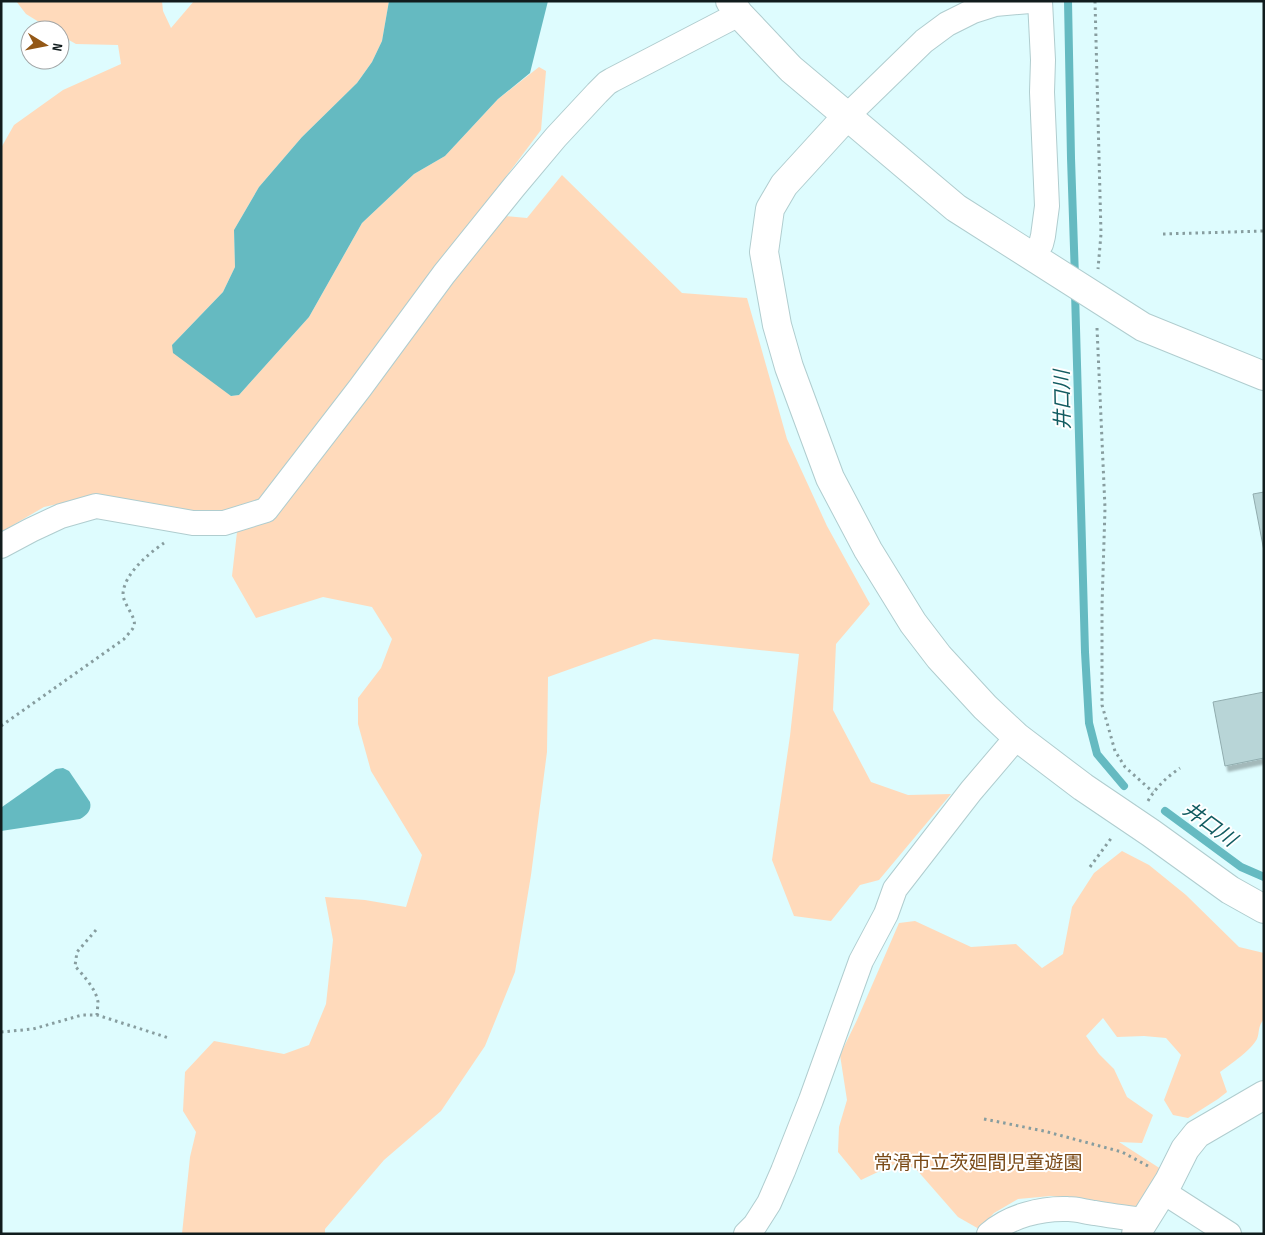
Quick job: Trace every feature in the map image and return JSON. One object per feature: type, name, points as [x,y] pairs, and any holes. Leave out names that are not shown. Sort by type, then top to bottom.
[{"type":"street","points":[[1030,1],[995,4],[973,11],[947,24],[924,41],[847,116],[784,184],[770,209],[764,252],[777,325],[789,367],[830,478],[868,550],[913,623],[939,657],[985,707],[1017,738],[1083,787],[1230,890],[1264,909]]},
{"type":"street","points":[[1032,256],[1041,244],[1047,206],[1040,1]]},
{"type":"street","points":[[1,546],[61,516],[96,506],[193,523],[224,523],[266,510],[360,388],[444,274],[556,137],[606,83],[735,8],[791,70],[956,208],[1143,327],[1264,376]]},
{"type":"street","points":[[746,1234],[755,1225],[769,1203],[783,1171],[811,1100],[861,961],[886,914],[895,889],[971,791],[1017,738]]},
{"type":"street","points":[[989,1234],[1012,1219],[1059,1209],[1076,1210],[1140,1227],[1166,1186],[1185,1149],[1196,1134],[1264,1095]]},
{"type":"street","points":[[1166,1186],[1229,1234]]},
{"type":"path","points":[[1095,1],[1101,234],[1096,298],[1105,508],[1102,606],[1102,705],[1115,751],[1125,767],[1153,792]]},
{"type":"path","points":[[1163,234],[1264,231]]},
{"type":"path","points":[[1,726],[124,639],[134,626],[134,620],[126,606],[123,594],[128,580],[137,566],[158,547],[193,523]]},
{"type":"path","points":[[1090,867],[1132,820],[1153,792],[1169,775],[1180,768]]},
{"type":"path","points":[[96,930],[77,952],[75,966],[92,986],[98,1001],[97,1015]]},
{"type":"path","points":[[1,1032],[33,1030],[82,1015],[97,1015],[170,1038]]},
{"type":"path","points":[[984,1119],[1044,1131],[1122,1152],[1142,1162],[1166,1186]]},
{"type":"green space","points":[[16,1],[162,1],[163,11],[171,28],[194,1],[389,1],[382,41],[372,62],[357,83],[302,137],[259,187],[234,230],[235,267],[223,292],[172,345],[231,396],[239,395],[309,317],[362,223],[414,174],[445,156],[498,99],[539,67],[546,71],[541,130],[265,498],[227,516],[192,513],[94,496],[44,507],[1,532],[1,148],[14,125],[63,90],[121,64],[118,45],[76,44],[70,41],[70,20],[36,20],[26,14]]},
{"type":"green space","points":[[562,175],[682,293],[747,298],[787,439],[827,526],[870,604],[836,644],[833,710],[871,782],[908,795],[951,794],[879,880],[860,885],[831,921],[794,916],[772,860],[790,736],[799,654],[654,639],[548,677],[547,752],[531,875],[515,972],[485,1046],[441,1111],[384,1160],[325,1229],[325,1234],[182,1234],[190,1157],[196,1132],[183,1111],[185,1072],[214,1041],[284,1054],[309,1045],[326,1004],[333,940],[325,897],[365,900],[406,907],[422,855],[371,771],[358,724],[358,698],[381,668],[392,639],[372,607],[323,597],[256,618],[232,576],[237,532],[249,525],[505,216],[527,218]]},
{"type":"green space","name":"常滑市立茨廻間児童遊園","points":[[1122,851],[1149,865],[1186,895],[1239,947],[1264,953],[1264,1019],[1257,1039],[1246,1052],[1220,1072],[1227,1092],[1188,1118],[1173,1115],[1164,1100],[1181,1055],[1166,1038],[1144,1036],[1117,1037],[1103,1018],[1086,1036],[1099,1054],[1114,1069],[1127,1097],[1153,1115],[1142,1143],[1119,1142],[1164,1171],[1144,1203],[1134,1207],[1051,1196],[1018,1199],[994,1213],[979,1229],[958,1217],[916,1169],[899,1162],[861,1180],[838,1152],[839,1127],[847,1100],[840,1055],[899,923],[915,921],[971,947],[1016,944],[1042,968],[1063,954],[1072,907],[1094,873]]},
{"type":"water","points":[[389,1],[548,1],[530,73],[498,99],[445,156],[414,174],[362,223],[309,317],[239,395],[231,396],[173,353],[172,345],[223,292],[235,267],[234,230],[259,187],[302,137],[357,83],[372,62],[382,41]]},
{"type":"water","points":[[63,768],[69,771],[90,802],[90,810],[87,814],[80,819],[1,831],[2,807],[56,769]]},
{"type":"building","points":[[1264,492],[1264,551],[1253,494]]},
{"type":"building","points":[[1264,692],[1264,758],[1225,766],[1213,702]]},
{"type":"waterway","name":"井口川","points":[[1068,1],[1075,278]]},
{"type":"waterway","name":"井口川","points":[[1075,292],[1085,652],[1089,723],[1097,754],[1124,786]]},
{"type":"waterway","name":"井口川","points":[[1165,811],[1241,867],[1264,877]]}]
